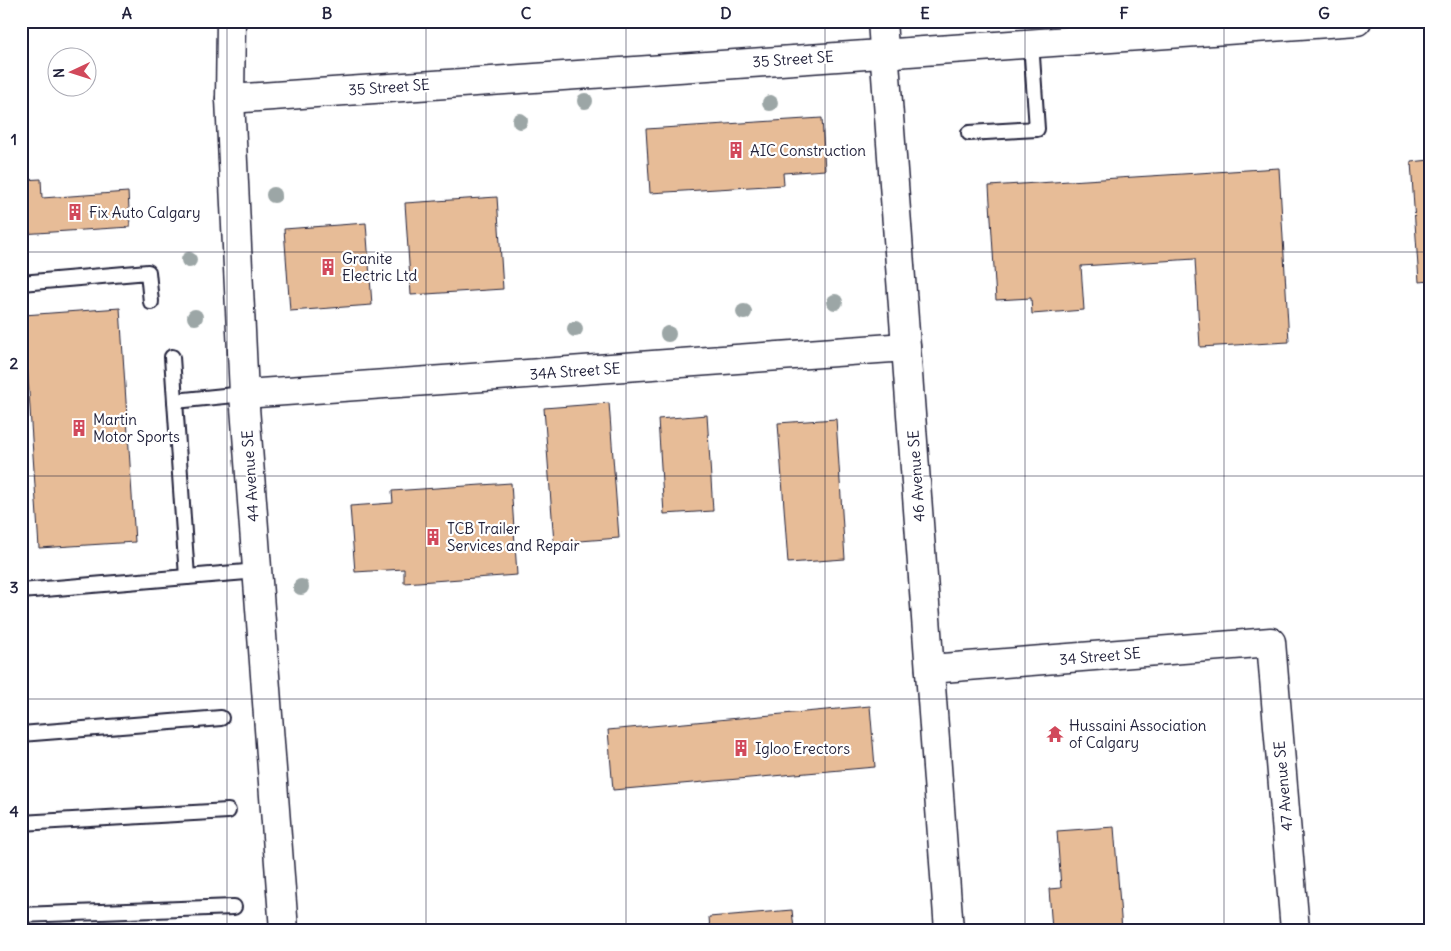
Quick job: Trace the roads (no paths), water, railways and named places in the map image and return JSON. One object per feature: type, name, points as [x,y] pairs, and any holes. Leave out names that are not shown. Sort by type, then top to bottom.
[{"type":"street","name":"44 Avenue SE","points":[[231,21],[230,99],[244,394],[284,930]]},
{"type":"street","name":"46 Avenue SE","points":[[882,21],[949,930]]},
{"type":"street","name":"35 Street SE","points":[[230,99],[1031,42],[1074,30],[1357,21]]},
{"type":"street","name":"34A Street SE","points":[[244,394],[906,347]]},
{"type":"street","name":"34 Street SE","points":[[930,669],[1271,642]]},
{"type":"street","name":"47 Avenue SE","points":[[1271,642],[1295,930]]},
{"type":"lane","points":[[969,133],[1037,128],[1031,42]]},
{"type":"lane","points":[[21,283],[148,272],[151,302]]},
{"type":"lane","points":[[172,357],[186,577]]},
{"type":"lane","points":[[175,401],[244,394]]},
{"type":"lane","points":[[21,592],[258,571]]},
{"type":"lane","points":[[21,734],[221,718]]},
{"type":"lane","points":[[21,823],[228,811]]},
{"type":"lane","points":[[21,916],[234,907]]},
{"type":"place","name":"AIC Construction","points":[[736,150]]},
{"type":"place","name":"Fix Auto Calgary","points":[[75,212]]},
{"type":"place","name":"Granite Electric Ltd","points":[[328,267]]},
{"type":"place","name":"Martin Motor Sports","points":[[79,428]]},
{"type":"place","name":"TCB Trailer Services and Repair","points":[[433,537]]},
{"type":"place","name":"Hussaini Association of Calgary","points":[[1055,734]]},
{"type":"place","name":"Igloo Erectors","points":[[741,748]]}]
